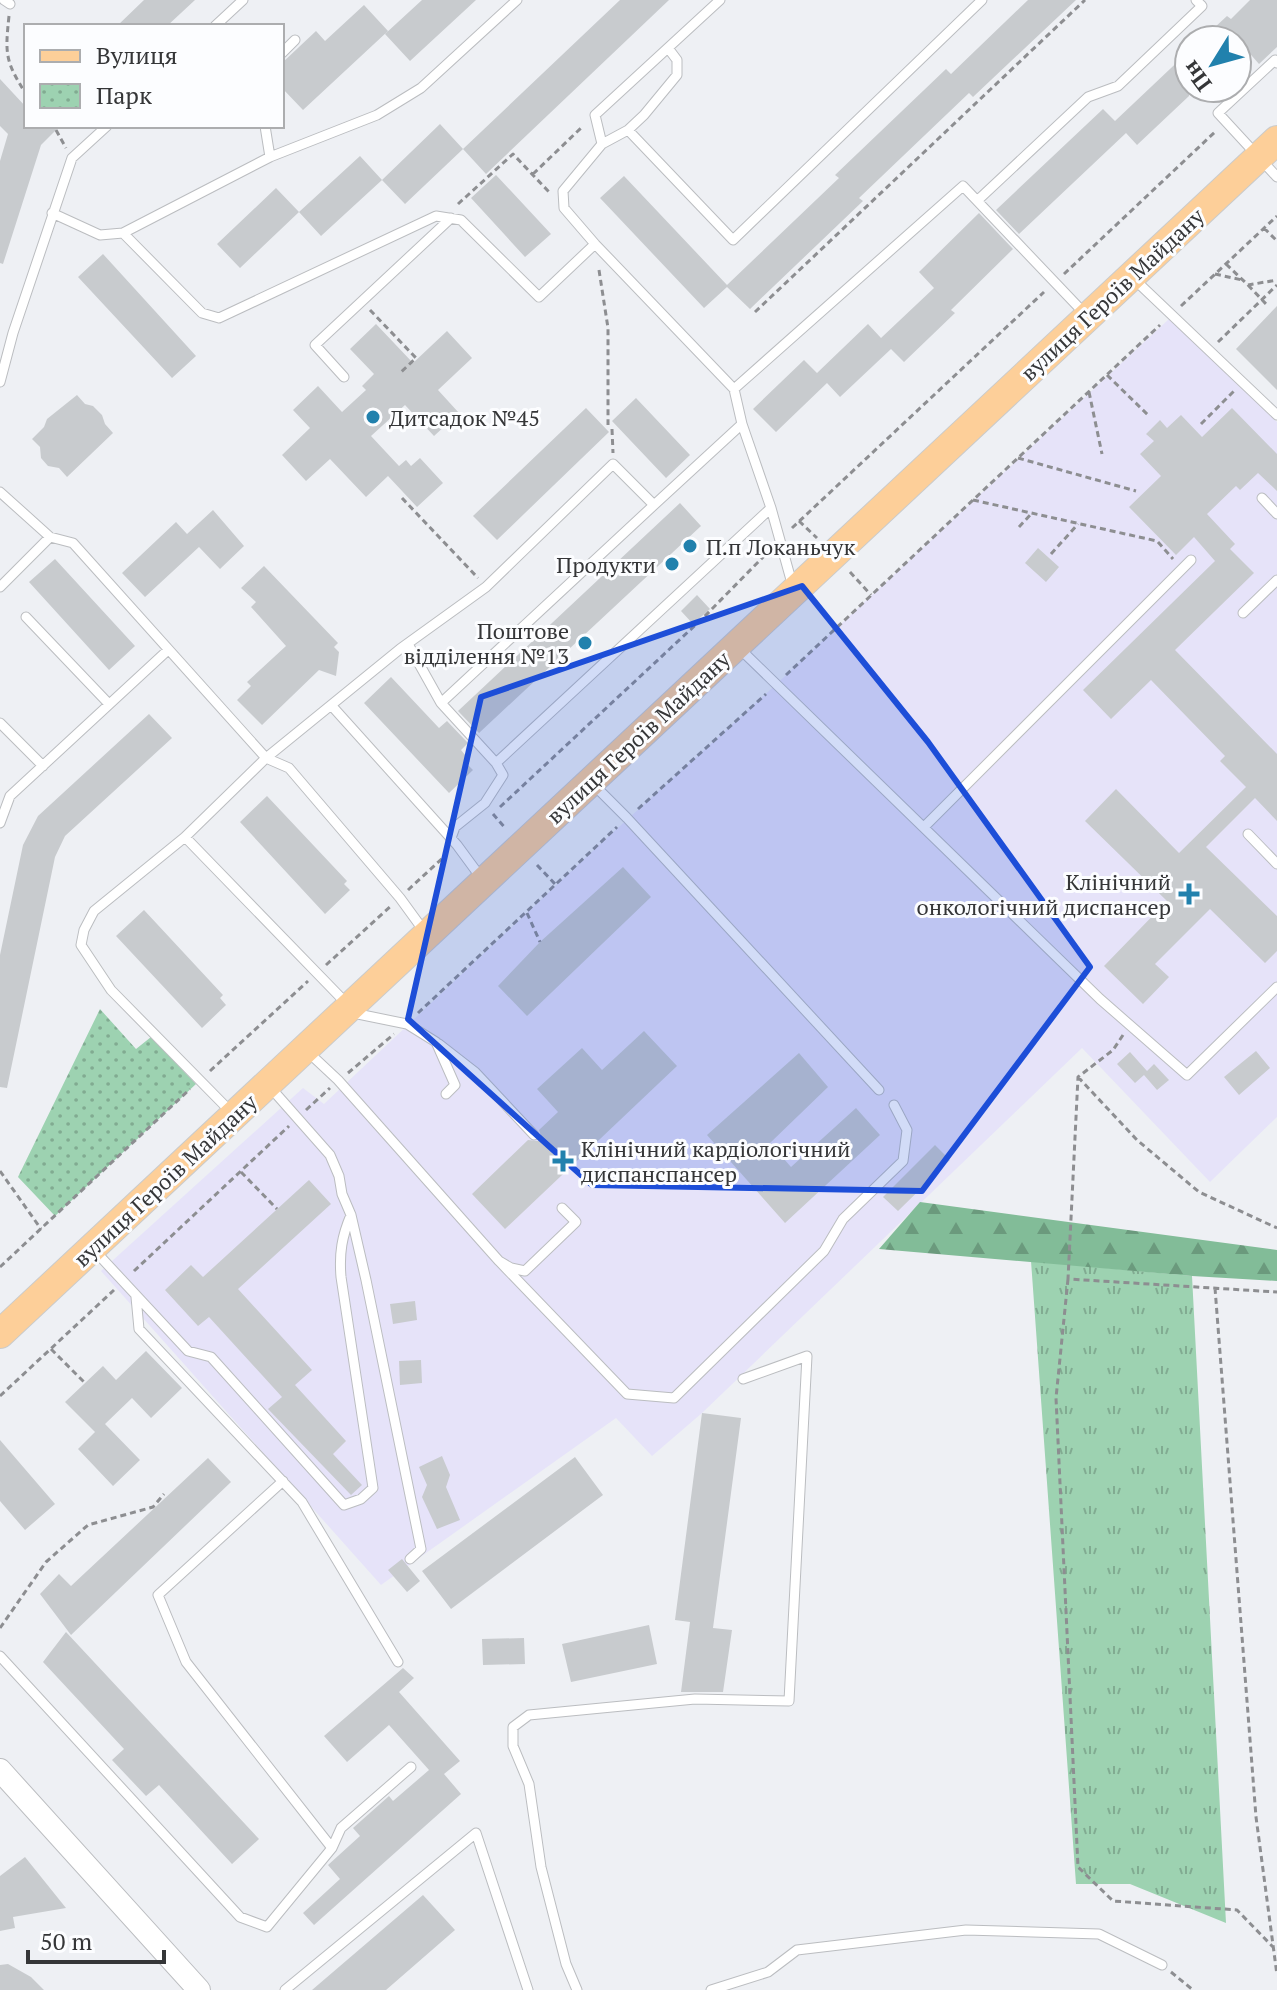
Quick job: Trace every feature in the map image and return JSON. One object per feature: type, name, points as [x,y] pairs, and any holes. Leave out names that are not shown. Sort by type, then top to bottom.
[{"type":"main road","name":"вулиця Героїв Майдану","points":[[0,1334],[1131,277],[1271,158]]},
{"type":"street","points":[[0,1770],[199,1990]]},
{"type":"lane","points":[[217,24],[243,0]]},
{"type":"lane","points":[[52,213],[100,235],[123,233],[270,157],[377,115],[421,88],[517,0]]},
{"type":"lane","points":[[602,144],[595,115],[720,0]]},
{"type":"lane","points":[[628,130],[733,240],[982,0]]},
{"type":"lane","points":[[978,200],[1088,97],[1118,86],[1202,6],[1196,0]]},
{"type":"lane","points":[[284,51],[295,40]]},
{"type":"lane","points":[[668,48],[677,60],[677,75],[628,130],[602,144],[563,191],[564,208],[734,389],[794,591]]},
{"type":"lane","points":[[1271,158],[1218,113],[1275,60],[1277,63]]},
{"type":"lane","points":[[0,382],[13,333],[72,158],[105,128]]},
{"type":"lane","points":[[265,128],[270,157]]},
{"type":"lane","points":[[734,389],[963,186],[1088,317]]},
{"type":"lane","points":[[123,233],[202,313],[219,318],[436,216],[461,220],[539,297],[595,244]]},
{"type":"lane","points":[[344,377],[315,345],[451,218]]},
{"type":"lane","points":[[1131,277],[1277,415]]},
{"type":"lane","points":[[0,329],[13,333]]},
{"type":"lane","points":[[441,703],[742,424]]},
{"type":"lane","points":[[234,1115],[111,990],[81,945],[84,930],[94,911],[185,837],[266,758],[408,644],[486,587],[613,464],[654,505]]},
{"type":"lane","points":[[0,492],[50,537],[73,543],[266,758],[289,768],[400,898],[426,934]]},
{"type":"lane","points":[[1262,498],[1277,514]]},
{"type":"lane","points":[[496,763],[771,508]]},
{"type":"lane","points":[[0,587],[50,537]]},
{"type":"lane","points":[[924,827],[1191,560]]},
{"type":"lane","points":[[1243,613],[1277,580]]},
{"type":"lane","points":[[26,617],[109,704]]},
{"type":"lane","points":[[408,644],[441,703],[496,763],[503,775],[485,803],[455,827],[454,842]]},
{"type":"lane","points":[[736,645],[1129,1025],[1187,1075],[1277,987]]},
{"type":"lane","points":[[0,823],[10,796],[168,650]]},
{"type":"lane","points":[[331,705],[454,842],[484,881]]},
{"type":"lane","points":[[0,723],[43,766]]},
{"type":"lane","points":[[590,781],[879,1090]]},
{"type":"lane","points":[[1248,834],[1277,864]]},
{"type":"lane","points":[[185,837],[317,973],[346,1009],[407,1024],[436,1042],[475,1072],[534,1135]]},
{"type":"lane","points":[[436,1042],[455,1085],[446,1094]]},
{"type":"lane","points":[[305,1049],[338,1080],[499,1261],[627,1394],[674,1398],[824,1251],[843,1219],[903,1161],[907,1130],[894,1105]]},
{"type":"lane","points":[[267,1084],[330,1155],[351,1215],[421,1549],[410,1559]]},
{"type":"lane","points":[[499,1261],[525,1271],[576,1222],[562,1208]]},
{"type":"lane","points":[[93,1248],[188,1351],[211,1357],[344,1505],[373,1488],[340,1267],[342,1235],[351,1215]]},
{"type":"lane","points":[[136,1297],[139,1329],[302,1502],[398,1662]]},
{"type":"lane","points":[[577,1990],[566,1964],[541,1867],[529,1784],[513,1746],[513,1727],[529,1715],[680,1700],[789,1701],[807,1356],[743,1379]]},
{"type":"lane","points":[[283,1481],[158,1595],[186,1662],[332,1848]]},
{"type":"lane","points":[[0,1656],[240,1917],[267,1927],[332,1848],[341,1828],[411,1767]]},
{"type":"lane","points":[[285,1990],[476,1833],[528,1990]]},
{"type":"lane","points":[[711,1990],[768,1972],[797,1950],[966,1930],[1099,1934],[1162,1965]]},
{"type":"path","points":[[755,312],[1085,0]]},
{"type":"path","points":[[7,2],[6,52],[11,71],[24,91]]},
{"type":"path","points":[[533,174],[595,115]]},
{"type":"path","points":[[493,814],[704,617],[779,540],[1227,122]]},
{"type":"path","points":[[56,130],[72,158]]},
{"type":"path","points":[[451,218],[452,210],[513,154],[564,208]]},
{"type":"path","points":[[0,1396],[297,1117],[407,1024],[627,818],[776,685],[1277,216]]},
{"type":"path","points":[[1264,228],[1277,241]]},
{"type":"path","points":[[595,244],[608,328],[608,425]]},
{"type":"path","points":[[1226,264],[1267,305]]},
{"type":"path","points":[[1215,274],[1243,280]]},
{"type":"path","points":[[1248,285],[1277,282]]},
{"type":"path","points":[[1209,351],[1277,282]]},
{"type":"path","points":[[362,301],[416,358],[400,373]]},
{"type":"path","points":[[1107,375],[1148,415]]},
{"type":"path","points":[[1201,424],[1242,382]]},
{"type":"path","points":[[1089,392],[1102,454]]},
{"type":"path","points":[[612,429],[613,464]]},
{"type":"path","points":[[1018,458],[1136,491]]},
{"type":"path","points":[[402,498],[486,587]]},
{"type":"path","points":[[973,500],[1157,541],[1182,569]]},
{"type":"path","points":[[1019,527],[1032,513]]},
{"type":"path","points":[[1051,554],[1078,524]]},
{"type":"path","points":[[0,1267],[400,898],[454,842]]},
{"type":"path","points":[[527,913],[540,942]]},
{"type":"path","points":[[1129,1025],[1113,1050],[1078,1077],[1068,1279],[1056,1398],[1078,1867],[1113,1901],[1237,1910],[1273,1947]]},
{"type":"path","points":[[1078,1077],[1137,1140],[1199,1192],[1277,1228]]},
{"type":"path","points":[[0,1171],[41,1229]]},
{"type":"path","points":[[241,1172],[277,1209]]},
{"type":"path","points":[[1068,1279],[1277,1292]]},
{"type":"path","points":[[1215,1288],[1256,1817],[1277,1975]]},
{"type":"path","points":[[51,1349],[85,1383]]},
{"type":"path","points":[[0,1628],[46,1562],[88,1525],[153,1507],[164,1494]]},
{"type":"path","points":[[1162,1965],[1193,1990]]},
{"type":"highlighted area","points":[[802,586],[928,742],[1090,967],[922,1191],[592,1185],[408,1019],[481,697]]},
{"type":"shaded area","points":[[1169,319],[1277,422],[1277,1117],[1210,1182],[1082,1048],[702,1413],[652,1456],[616,1418],[381,1585],[101,1271],[303,1088],[324,1104],[598,846]]},
{"type":"green space","points":[[100,1009],[136,1049],[151,1037],[196,1084],[55,1216],[18,1177]]},
{"type":"green space","points":[[920,1202],[1277,1250],[1277,1281],[879,1249]]},
{"type":"green space","points":[[1031,1261],[1192,1276],[1226,1923],[1130,1884],[1076,1884]]},
{"type":"building","points":[[144,0],[195,0],[169,24],[119,24]]},
{"type":"building","points":[[422,0],[476,0],[410,61],[385,34]]},
{"type":"building","points":[[620,0],[669,0],[486,174],[463,149]]},
{"type":"building","points":[[1028,0],[1076,0],[973,97],[969,93],[859,198],[863,201],[750,309],[727,287],[704,308],[600,198],[624,176],[727,285],[839,178],[835,175],[946,69],[951,74]]},
{"type":"building","points":[[1250,0],[1277,0],[1277,47],[1259,64],[1253,57],[1253,24],[1218,24],[1227,16],[1231,19]]},
{"type":"building","points":[[364,5],[388,31],[303,110],[284,90],[284,61],[316,31],[325,41]]},
{"type":"building","points":[[1173,66],[1173,104],[1181,104],[1137,145],[1126,133],[1019,234],[996,210],[1103,109],[1115,121]]},
{"type":"building","points":[[0,79],[24,105],[24,128],[58,128],[41,145],[3,264],[0,263],[0,161],[8,134],[0,126]]},
{"type":"building","points":[[440,124],[463,149],[405,204],[382,180]]},
{"type":"building","points":[[360,156],[382,180],[321,236],[299,212]]},
{"type":"building","points":[[496,175],[551,234],[525,257],[471,198]]},
{"type":"building","points":[[276,188],[299,212],[240,268],[217,244]]},
{"type":"building","points":[[979,213],[1013,249],[951,310],[955,313],[904,362],[891,349],[840,397],[827,383],[776,432],[753,409],[804,360],[817,373],[868,324],[881,338],[934,288],[919,272]]},
{"type":"building","points":[[103,254],[196,356],[172,378],[78,277]]},
{"type":"building","points":[[1277,306],[1277,390],[1236,349]]},
{"type":"building","points":[[376,324],[413,363],[447,331],[472,358],[438,390],[459,413],[434,436],[405,405],[371,436],[399,466],[406,460],[411,466],[420,458],[443,483],[417,507],[388,476],[366,497],[330,459],[306,481],[282,455],[310,428],[293,410],[318,386],[342,412],[366,390],[362,386],[374,374],[350,349]]},
{"type":"building","points":[[77,395],[102,415],[113,433],[67,477],[59,468],[48,466],[41,458],[40,447],[32,439],[47,419]]},
{"type":"building","points":[[636,398],[690,455],[666,478],[612,421]]},
{"type":"building","points":[[586,408],[609,432],[497,540],[473,516]]},
{"type":"building","points":[[1232,408],[1277,454],[1277,491],[1258,473],[1240,490],[1236,486],[1207,514],[1235,544],[1230,549],[1254,573],[1175,650],[1277,754],[1277,821],[1255,798],[1206,847],[1277,916],[1277,951],[1265,963],[1210,909],[1155,964],[1169,977],[1143,1004],[1104,966],[1167,901],[1085,821],[1116,789],[1179,853],[1246,787],[1220,761],[1225,756],[1151,680],[1111,719],[1083,690],[1215,561],[1194,537],[1176,555],[1129,507],[1161,476],[1140,454],[1154,441],[1146,434],[1160,420],[1167,428],[1181,415],[1202,437]]},
{"type":"building","points":[[680,503],[701,526],[479,733],[458,711]]},
{"type":"building","points":[[213,510],[244,546],[220,569],[199,547],[145,597],[122,573],[176,522],[187,534]]},
{"type":"building","points":[[1038,548],[1059,567],[1046,582],[1025,563]]},
{"type":"building","points":[[55,559],[135,646],[109,670],[29,582]]},
{"type":"building","points":[[264,566],[338,643],[334,647],[339,652],[336,676],[319,670],[262,725],[237,700],[251,686],[247,682],[286,646],[251,607],[256,602],[241,588]]},
{"type":"building","points":[[697,595],[710,609],[693,624],[681,611]]},
{"type":"building","points":[[391,677],[439,728],[447,721],[468,743],[461,750],[473,770],[449,793],[364,703]]},
{"type":"building","points":[[149,714],[172,738],[65,836],[55,857],[7,1088],[0,1087],[0,955],[23,845],[38,816]]},
{"type":"building","points":[[267,796],[347,881],[344,884],[350,890],[325,914],[240,822]]},
{"type":"building","points":[[623,867],[651,897],[527,1016],[498,986],[540,942]]},
{"type":"building","points":[[144,910],[223,995],[220,998],[226,1005],[202,1028],[116,936]]},
{"type":"building","points":[[644,1031],[677,1066],[505,1229],[472,1194],[528,1140],[538,1141],[541,1136],[539,1130],[558,1112],[537,1089],[582,1048],[602,1070]]},
{"type":"building","points":[[1256,1051],[1270,1068],[1239,1095],[1224,1077]]},
{"type":"building","points":[[1130,1052],[1147,1071],[1154,1064],[1169,1080],[1157,1090],[1144,1075],[1135,1083],[1117,1064]]},
{"type":"building","points":[[799,1053],[828,1087],[770,1143],[791,1167],[856,1108],[880,1135],[785,1223],[707,1135]]},
{"type":"building","points":[[935,1145],[950,1160],[898,1211],[883,1197]]},
{"type":"building","points":[[309,1180],[331,1204],[238,1289],[312,1370],[295,1385],[346,1441],[333,1454],[362,1485],[351,1495],[268,1409],[282,1397],[209,1317],[198,1326],[165,1290],[191,1265],[203,1277]]},
{"type":"building","points":[[415,1301],[417,1320],[393,1324],[390,1304]]},
{"type":"building","points":[[146,1351],[182,1388],[151,1418],[132,1398],[105,1424],[140,1460],[113,1486],[78,1449],[95,1432],[65,1402],[103,1366],[116,1380]]},
{"type":"building","points":[[421,1360],[422,1383],[400,1385],[399,1361]]},
{"type":"building","points":[[702,1413],[741,1418],[713,1628],[732,1630],[723,1692],[681,1692],[690,1622],[675,1620]]},
{"type":"building","points":[[0,1440],[55,1504],[25,1530],[0,1501]]},
{"type":"building","points":[[442,1456],[450,1475],[446,1487],[460,1520],[437,1529],[422,1497],[427,1485],[419,1467]]},
{"type":"building","points":[[575,1457],[603,1495],[451,1609],[422,1571]]},
{"type":"building","points":[[208,1458],[231,1482],[71,1635],[40,1594],[59,1574],[71,1586]]},
{"type":"building","points":[[402,1559],[420,1581],[407,1592],[388,1570]]},
{"type":"building","points":[[649,1625],[657,1664],[571,1682],[562,1644]]},
{"type":"building","points":[[66,1632],[259,1839],[232,1864],[159,1785],[146,1796],[112,1760],[124,1749],[43,1662]]},
{"type":"building","points":[[524,1638],[525,1664],[483,1665],[482,1639]]},
{"type":"building","points":[[403,1668],[414,1678],[399,1692],[460,1761],[444,1774],[461,1794],[314,1925],[303,1913],[340,1879],[328,1865],[360,1836],[353,1828],[389,1796],[393,1801],[429,1770],[389,1725],[347,1762],[324,1736]]},
{"type":"building","points":[[25,1857],[66,1908],[13,1917],[15,1928],[0,1931],[0,1876]]},
{"type":"building","points":[[423,1895],[455,1930],[386,1990],[312,1990]]},
{"type":"building","points":[[8,1964],[31,1977],[44,1990],[0,1990],[0,1965]]},
{"type":"place","name":"Дитсадок №45","points":[[373,417]]},
{"type":"place","name":"П.п Локаньчук","points":[[690,546]]},
{"type":"place","name":"Продукти","points":[[672,564]]},
{"type":"place","name":"Поштове відділення №13","points":[[585,643]]},
{"type":"place","name":"Клінічний онкологічний диспансер","points":[[1189,894]]},
{"type":"place","name":"Клінічний кардіологічний диспанспансер","points":[[563,1161]]}]
